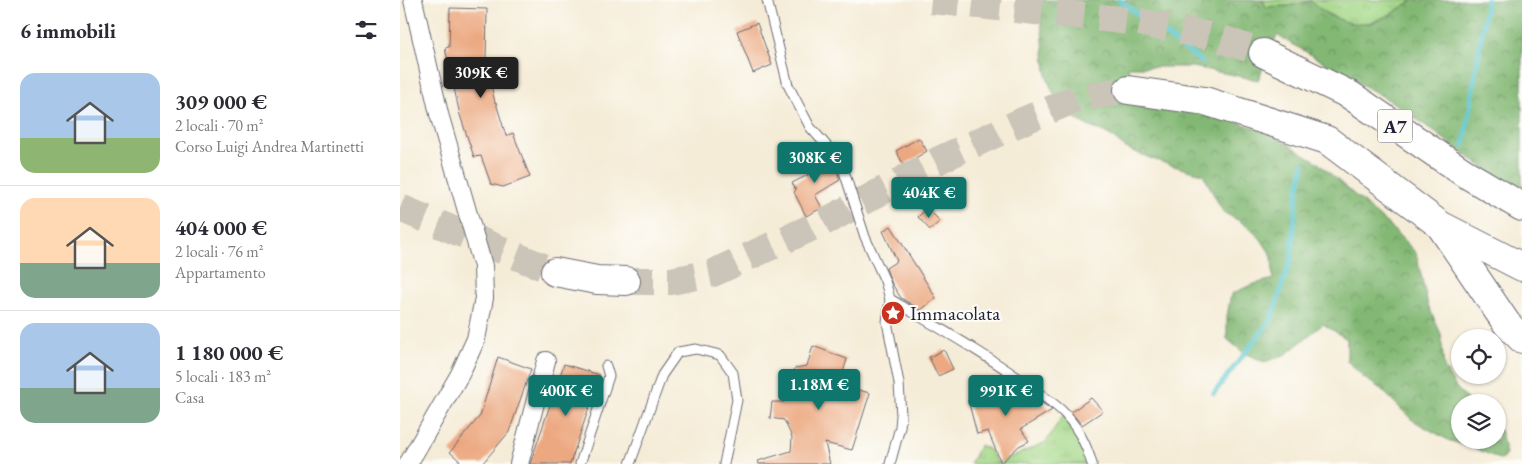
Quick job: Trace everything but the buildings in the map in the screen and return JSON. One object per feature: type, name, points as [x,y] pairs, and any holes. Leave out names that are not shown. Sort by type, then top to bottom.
[{"type":"highway","name":"A7","points":[[1263,53],[1350,95],[1463,172],[1522,207]]},
{"type":"highway","name":"A7","points":[[1128,90],[1205,101],[1327,140],[1440,225],[1522,267]]},
{"type":"highway","name":"A7","points":[[1440,225],[1508,324],[1522,339]]},
{"type":"highway","points":[[556,272],[597,280],[626,281]]},
{"type":"street","points":[[408,464],[464,366],[476,339],[484,298],[483,266],[439,114],[413,0]]},
{"type":"street","points":[[519,464],[546,362]]},
{"type":"lane","points":[[767,0],[788,85],[810,128],[834,154],[842,166],[865,237],[885,281],[890,299],[887,322],[899,383],[901,416],[900,428],[890,464]]},
{"type":"lane","points":[[890,299],[998,364],[1065,413],[1078,432],[1089,453],[1092,464]]},
{"type":"lane","points":[[630,464],[662,375],[678,352],[696,349],[720,355],[733,373],[737,400],[724,464]]},
{"type":"lane","points":[[580,464],[610,376],[606,366]]},
{"type":"green space","points":[[1034,0],[1263,0],[1266,7],[1288,6],[1310,1],[1328,15],[1349,23],[1372,23],[1392,14],[1413,0],[1522,0],[1522,196],[1399,106],[1277,35],[1258,80],[1193,67],[1128,67],[1135,103],[1201,109],[1269,133],[1316,161],[1391,227],[1416,253],[1428,305],[1441,334],[1444,367],[1451,379],[1451,384],[1454,384],[1462,394],[1451,394],[1451,441],[1412,420],[1381,389],[1363,377],[1347,361],[1347,339],[1323,324],[1285,355],[1264,362],[1244,353],[1227,339],[1227,316],[1231,294],[1251,285],[1273,279],[1272,256],[1260,238],[1243,223],[1223,212],[1203,174],[1164,163],[1126,148],[1108,134],[1079,121],[1061,105],[1049,84],[1047,76],[1038,9]]},
{"type":"green space","points":[[1263,0],[1413,0],[1385,17],[1362,23],[1350,23],[1325,12],[1310,1],[1288,6],[1265,7]]},
{"type":"green space","points":[[1063,415],[1080,441],[1089,464],[970,464],[980,445],[988,449],[998,463],[1046,442]]},
{"type":"green space","points":[[1477,449],[1505,449],[1506,454],[1502,460]]},
{"type":"waterway","points":[[1119,0],[1202,62]]},
{"type":"waterway","points":[[1464,145],[1487,0]]},
{"type":"waterway","points":[[1214,393],[1272,318],[1291,258],[1297,195],[1304,164]]},
{"type":"tunnel","points":[[931,0],[1140,22],[1215,37],[1263,53]]},
{"type":"tunnel","points":[[626,281],[671,281],[713,273],[832,218],[939,160],[1023,121],[1078,98],[1128,90]]},
{"type":"tunnel","points":[[400,208],[555,272]]},
{"type":"place","name":"Immacolata","points":[[893,313]]}]
